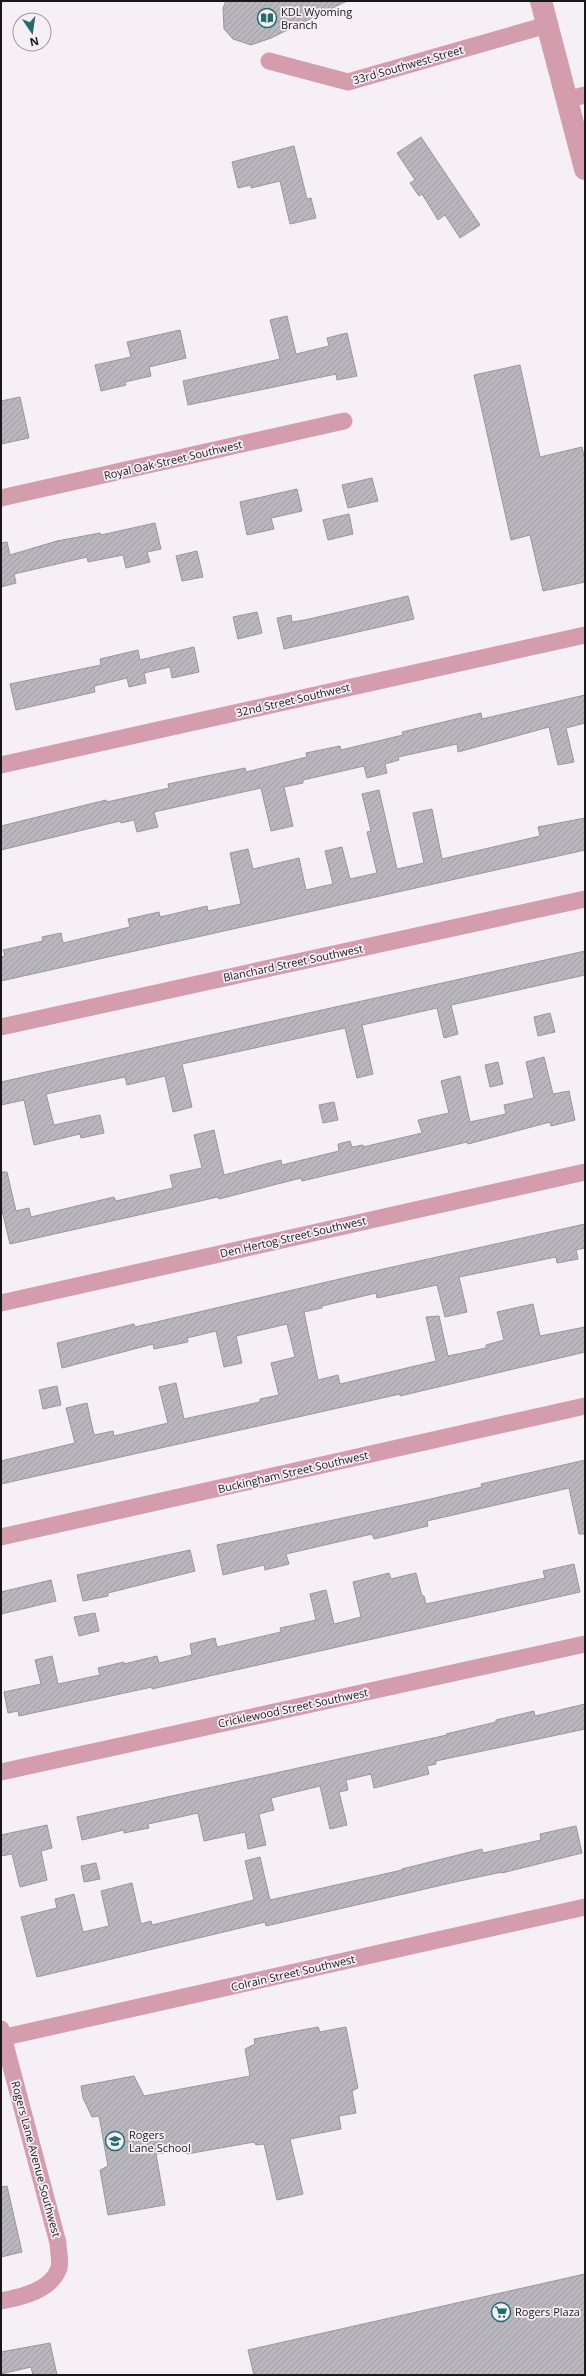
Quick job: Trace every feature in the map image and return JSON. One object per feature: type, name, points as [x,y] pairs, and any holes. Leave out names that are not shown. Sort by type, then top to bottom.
[{"type":"street","points":[[541,1],[547,25],[575,97],[585,169]]},
{"type":"street","name":"33rd Southwest Street","points":[[269,61],[348,82],[547,25]]},
{"type":"street","name":"Royal Oak Street Southwest","points":[[1,498],[344,421]]},
{"type":"street","name":"32nd Street Southwest","points":[[1,766],[585,635]]},
{"type":"street","name":"Blanchard Street Southwest","points":[[1,1026],[585,899]]},
{"type":"street","name":"Den Hertog Street Southwest","points":[[1,1303],[585,1172]]},
{"type":"street","name":"Buckingham Street Southwest","points":[[1,1537],[585,1406]]},
{"type":"street","name":"Cricklewood Street Southwest","points":[[1,1772],[585,1644]]},
{"type":"street","name":"Colrain Street Southwest","points":[[2,2035],[585,1907]]},
{"type":"street","name":"Rogers Lane Avenue Southwest","points":[[1,2301],[24,2296],[49,2283],[59,2267],[58,2243],[2,2035]]},
{"type":"building","name":"KDL Wyoming Branch","points":[[226,1],[347,1],[271,38],[251,45],[233,39],[224,29],[223,8]]},
{"type":"building","points":[[421,137],[480,225],[460,238],[445,215],[438,220],[422,194],[419,196],[410,183],[415,180],[397,153]]},
{"type":"building","points":[[294,146],[307,199],[311,198],[316,218],[290,224],[280,181],[251,188],[251,185],[238,188],[232,162]]},
{"type":"building","points":[[287,316],[296,354],[329,346],[327,338],[347,333],[357,376],[337,380],[336,374],[188,405],[183,381],[280,359],[270,320]]},
{"type":"building","points":[[180,330],[186,358],[149,367],[151,376],[125,382],[126,385],[101,391],[95,365],[131,357],[127,342]]},
{"type":"building","points":[[520,365],[540,457],[582,447],[585,460],[585,582],[543,591],[530,535],[511,540],[474,375]]},
{"type":"building","points":[[20,397],[29,438],[1,444],[1,401]]},
{"type":"building","points":[[372,478],[378,501],[348,508],[342,485]]},
{"type":"building","points":[[297,489],[302,511],[271,518],[274,529],[247,535],[240,502]]},
{"type":"building","points":[[349,514],[353,534],[328,540],[323,520]]},
{"type":"building","points":[[155,523],[161,549],[147,552],[150,562],[126,568],[123,555],[88,562],[87,557],[14,574],[16,583],[1,587],[1,543],[7,542],[10,555],[57,541],[100,533],[101,535]]},
{"type":"building","points":[[197,551],[203,577],[182,581],[176,556]]},
{"type":"building","points":[[408,596],[414,619],[284,649],[277,618],[291,615],[292,622],[305,620]]},
{"type":"building","points":[[257,612],[262,633],[238,639],[233,617]]},
{"type":"building","points":[[194,647],[199,672],[172,678],[170,667],[144,673],[146,683],[129,687],[127,678],[94,686],[95,692],[16,710],[10,684],[101,665],[100,659],[138,650],[140,660]]},
{"type":"building","points":[[585,695],[585,723],[566,728],[574,762],[558,765],[549,727],[458,752],[457,744],[398,757],[399,760],[385,764],[387,773],[367,778],[364,766],[303,780],[303,783],[284,787],[293,826],[271,831],[261,788],[154,812],[158,827],[137,832],[134,820],[121,823],[120,821],[1,850],[1,826],[106,800],[107,802],[169,788],[168,784],[245,768],[246,772],[307,757],[306,753],[340,746],[341,750],[403,735],[402,732],[481,713],[482,719]]},
{"type":"building","points":[[379,790],[397,869],[424,863],[413,813],[432,809],[442,859],[540,836],[538,827],[585,818],[585,850],[1,981],[1,957],[5,956],[3,950],[43,941],[42,937],[61,933],[63,943],[130,927],[128,919],[159,912],[160,917],[207,906],[208,911],[241,904],[230,853],[248,849],[253,869],[299,858],[306,890],[333,884],[325,851],[342,847],[350,879],[377,873],[367,832],[371,831],[362,794]]},
{"type":"building","points":[[585,951],[585,975],[451,1005],[458,1034],[444,1038],[437,1008],[362,1025],[373,1074],[357,1078],[345,1028],[182,1064],[192,1107],[173,1112],[165,1076],[127,1085],[125,1077],[46,1094],[54,1125],[100,1115],[104,1133],[81,1138],[80,1134],[34,1145],[24,1100],[1,1105],[1,1082]]},
{"type":"building","points":[[550,1013],[555,1032],[538,1036],[534,1017]]},
{"type":"building","points":[[544,1057],[553,1094],[569,1091],[575,1120],[551,1126],[550,1122],[468,1144],[467,1142],[302,1181],[301,1178],[219,1199],[218,1197],[10,1244],[1,1206],[1,1172],[7,1172],[16,1211],[29,1208],[31,1217],[114,1197],[116,1201],[173,1188],[170,1175],[202,1168],[194,1135],[214,1130],[224,1175],[281,1160],[282,1165],[339,1151],[338,1144],[350,1141],[352,1147],[363,1145],[363,1147],[422,1133],[418,1120],[449,1113],[441,1081],[460,1076],[470,1122],[506,1114],[504,1105],[534,1098],[526,1062]]},
{"type":"building","points":[[498,1062],[503,1084],[490,1087],[485,1065]]},
{"type":"building","points":[[334,1102],[338,1120],[323,1123],[319,1105]]},
{"type":"building","points":[[585,1224],[585,1248],[576,1250],[578,1259],[557,1263],[556,1257],[459,1277],[467,1312],[445,1317],[437,1285],[377,1298],[376,1293],[322,1306],[322,1308],[304,1312],[318,1380],[338,1375],[340,1384],[436,1361],[426,1317],[439,1316],[448,1356],[486,1348],[486,1345],[504,1340],[497,1312],[533,1304],[540,1336],[585,1327],[585,1352],[400,1396],[400,1394],[1,1484],[1,1461],[75,1443],[66,1408],[87,1403],[94,1435],[113,1431],[114,1436],[168,1423],[159,1387],[176,1383],[184,1419],[260,1402],[260,1399],[279,1395],[271,1363],[295,1357],[287,1324],[236,1336],[242,1363],[224,1367],[216,1331],[187,1338],[188,1342],[154,1349],[153,1344],[62,1368],[57,1343],[134,1324],[135,1327],[361,1274]]},
{"type":"building","points":[[57,1386],[61,1405],[43,1409],[39,1390]]},
{"type":"building","points":[[585,1460],[585,1534],[579,1534],[569,1488],[427,1521],[428,1526],[374,1539],[372,1534],[286,1554],[289,1564],[265,1570],[264,1565],[223,1575],[217,1545],[422,1501],[482,1487],[481,1484]]},
{"type":"building","points":[[190,1550],[195,1571],[108,1593],[108,1596],[83,1601],[77,1575]]},
{"type":"building","points":[[574,1564],[580,1592],[152,1689],[152,1687],[19,1716],[18,1711],[8,1713],[4,1692],[41,1684],[35,1660],[52,1656],[58,1684],[100,1675],[98,1668],[124,1662],[124,1664],[157,1656],[159,1663],[192,1655],[190,1644],[215,1638],[217,1647],[281,1632],[280,1628],[316,1620],[310,1594],[326,1590],[334,1624],[361,1617],[353,1582],[389,1573],[391,1579],[416,1573],[422,1596],[424,1596],[426,1604],[545,1578],[543,1571]]},
{"type":"building","points":[[51,1580],[56,1601],[1,1614],[1,1592]]},
{"type":"building","points":[[95,1613],[99,1631],[79,1636],[74,1617]]},
{"type":"building","points":[[585,1704],[585,1729],[436,1761],[436,1764],[427,1766],[429,1774],[374,1788],[371,1774],[346,1780],[348,1790],[339,1792],[347,1825],[330,1829],[320,1786],[271,1798],[274,1810],[259,1814],[266,1845],[248,1849],[245,1832],[204,1841],[198,1813],[148,1824],[149,1828],[124,1833],[124,1830],[82,1840],[77,1817],[447,1735],[446,1734],[496,1722],[496,1720],[534,1711],[535,1716]]},
{"type":"building","points":[[47,1825],[52,1848],[41,1851],[47,1880],[20,1887],[12,1854],[1,1856],[1,1835]]},
{"type":"building","points":[[576,1826],[582,1853],[502,1873],[455,1882],[266,1926],[265,1922],[37,1977],[21,1917],[57,1908],[55,1899],[74,1894],[83,1932],[109,1926],[101,1891],[132,1883],[141,1924],[151,1921],[152,1925],[254,1900],[245,1861],[260,1857],[270,1900],[402,1870],[482,1849],[483,1853],[541,1840],[540,1834]]},
{"type":"building","points":[[96,1863],[100,1879],[84,1882],[81,1866]]},
{"type":"building","points":[[318,2027],[320,2032],[346,2027],[358,2088],[352,2091],[356,2113],[339,2116],[341,2129],[290,2139],[303,2194],[277,2200],[264,2144],[256,2145],[254,2142],[187,2154],[185,2149],[156,2154],[165,2205],[108,2215],[100,2170],[108,2166],[99,2116],[92,2117],[83,2098],[81,2086],[134,2076],[144,2096],[250,2076],[245,2049],[255,2044],[254,2039]]},
{"type":"building","points":[[7,2186],[22,2252],[1,2257],[1,2187]]},
{"type":"building","name":"Rogers Plaza","points":[[585,2274],[585,2375],[254,2375],[248,2350]]},
{"type":"building","points":[[50,2343],[57,2375],[33,2375],[31,2367],[1,2374],[1,2352]]},
{"type":"place","name":"KDL Wyoming Branch","points":[[267,18]]},
{"type":"place","name":"Rogers Lane School","points":[[115,2141]]},
{"type":"place","name":"Rogers Plaza","points":[[501,2312]]}]
